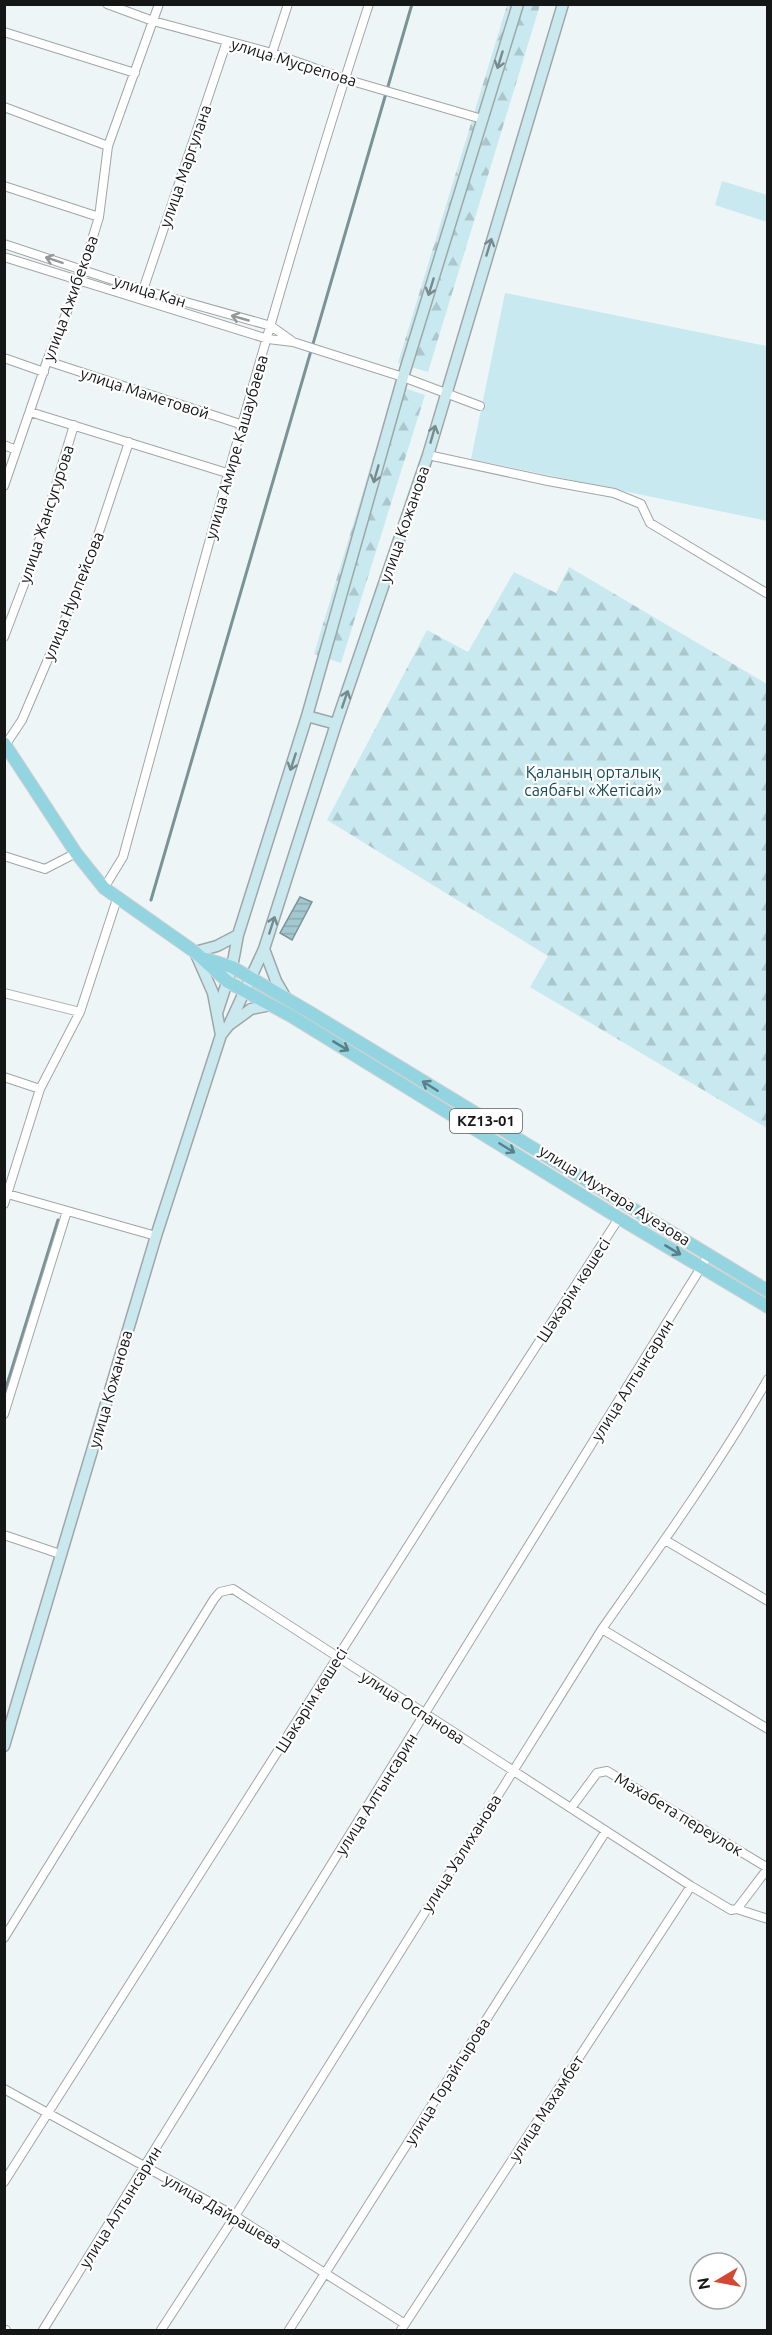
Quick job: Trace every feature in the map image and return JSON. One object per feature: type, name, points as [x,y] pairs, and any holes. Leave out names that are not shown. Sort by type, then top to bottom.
[{"type":"main road","name":"улица Мухтара Ауезова","points":[[5,743],[76,853],[104,888],[199,955],[228,982],[271,1005],[456,1116],[619,1218],[768,1291]]},
{"type":"main road","name":"улица Мухтара Ауезова","points":[[199,955],[232,967],[311,1013],[705,1262],[768,1307]]},
{"type":"street","name":"улица Мусрепова","points":[[107,4],[153,21],[272,53],[345,79],[482,118]]},
{"type":"street","name":"улица Ажибекова","points":[[4,486],[47,361],[79,282],[99,217],[108,146],[159,4]]},
{"type":"street","points":[[272,53],[288,4]]},
{"type":"street","name":"улица Амире Кашаубаева","points":[[104,888],[123,857],[227,473],[369,4]]},
{"type":"street","name":"улица Кожанова","points":[[221,1035],[217,1013],[228,982],[238,935],[307,716],[403,376],[518,4]]},
{"type":"street","name":"улица Кожанова","points":[[4,1746],[156,1236],[221,1035],[229,1025],[264,949],[336,724],[428,455],[445,391],[563,4]]},
{"type":"street","points":[[4,32],[135,73]]},
{"type":"street","name":"улица Маргулана","points":[[142,290],[227,41]]},
{"type":"street","points":[[4,107],[108,146]]},
{"type":"street","points":[[4,186],[99,217]]},
{"type":"street","name":"улица Кан","points":[[4,244],[142,290],[271,326],[293,342]]},
{"type":"street","name":"улица Кан","points":[[4,257],[268,339],[293,342],[403,376],[480,406]]},
{"type":"street","points":[[4,358],[44,372]]},
{"type":"street","name":"улица Маметовой","points":[[47,361],[243,425]]},
{"type":"street","points":[[30,412],[227,473]]},
{"type":"street","name":"улица Жансугурова","points":[[4,637],[34,558],[74,425]]},
{"type":"street","name":"улица Нурпейсова","points":[[5,743],[22,720],[87,568],[129,442]]},
{"type":"street","points":[[4,445],[16,450]]},
{"type":"street","points":[[428,455],[614,493],[640,504],[650,523],[768,594]]},
{"type":"street","points":[[307,716],[336,724]]},
{"type":"street","points":[[4,856],[45,869],[76,853]]},
{"type":"street","points":[[4,1204],[40,1089],[80,1012],[117,899]]},
{"type":"street","points":[[217,1013],[213,993],[199,955],[238,935]]},
{"type":"street","points":[[264,949],[276,981],[287,1000]]},
{"type":"street","points":[[4,993],[80,1012]]},
{"type":"street","points":[[229,1025],[251,1009],[271,1005]]},
{"type":"street","points":[[4,1077],[40,1089]]},
{"type":"street","points":[[6,1193],[156,1236]]},
{"type":"street","points":[[4,1414],[67,1211]]},
{"type":"street","name":"Шәкәрім көшесі","points":[[4,2182],[619,1218]]},
{"type":"street","name":"улица Алтынсарин","points":[[43,2331],[705,1262]]},
{"type":"street","name":"улица Уалиханова","points":[[161,2331],[602,1629],[665,1540],[768,1379]]},
{"type":"street","points":[[4,1535],[60,1554]]},
{"type":"street","points":[[665,1540],[768,1601]]},
{"type":"street","name":"улица Оспанова","points":[[4,1938],[220,1592],[233,1589],[691,1886],[731,1910],[737,1909],[768,1919]]},
{"type":"street","points":[[602,1629],[768,1729]]},
{"type":"street","name":"Махабета переулок","points":[[571,1809],[597,1773],[607,1771],[768,1868]]},
{"type":"street","name":"улица Торайгырова","points":[[289,2331],[606,1831]]},
{"type":"street","points":[[737,1909],[768,1868]]},
{"type":"street","name":"улица Махамбет","points":[[403,2327],[691,1886]]},
{"type":"street","name":"улица Дайрашева","points":[[4,2089],[235,2216],[326,2272],[403,2327]]},
{"type":"green space","points":[[507,5],[540,5],[428,372],[398,363]]},
{"type":"green space","points":[[722,181],[767,195],[767,222],[715,205]]},
{"type":"green space","points":[[505,293],[767,346],[767,521],[471,459]]},
{"type":"green space","points":[[395,385],[425,395],[341,663],[314,654]]},
{"type":"green space","name":"Қаланың орталық саябағы «Жетісай»","points":[[569,567],[767,684],[767,1128],[530,987],[548,956],[327,820],[427,630],[468,652],[514,572],[556,593]]},
{"type":"shaded area","points":[[300,897],[312,902],[292,940],[280,933]]},
{"type":"waterway","points":[[151,900],[412,4]]},
{"type":"waterway","points":[[4,1394],[58,1220]]}]
